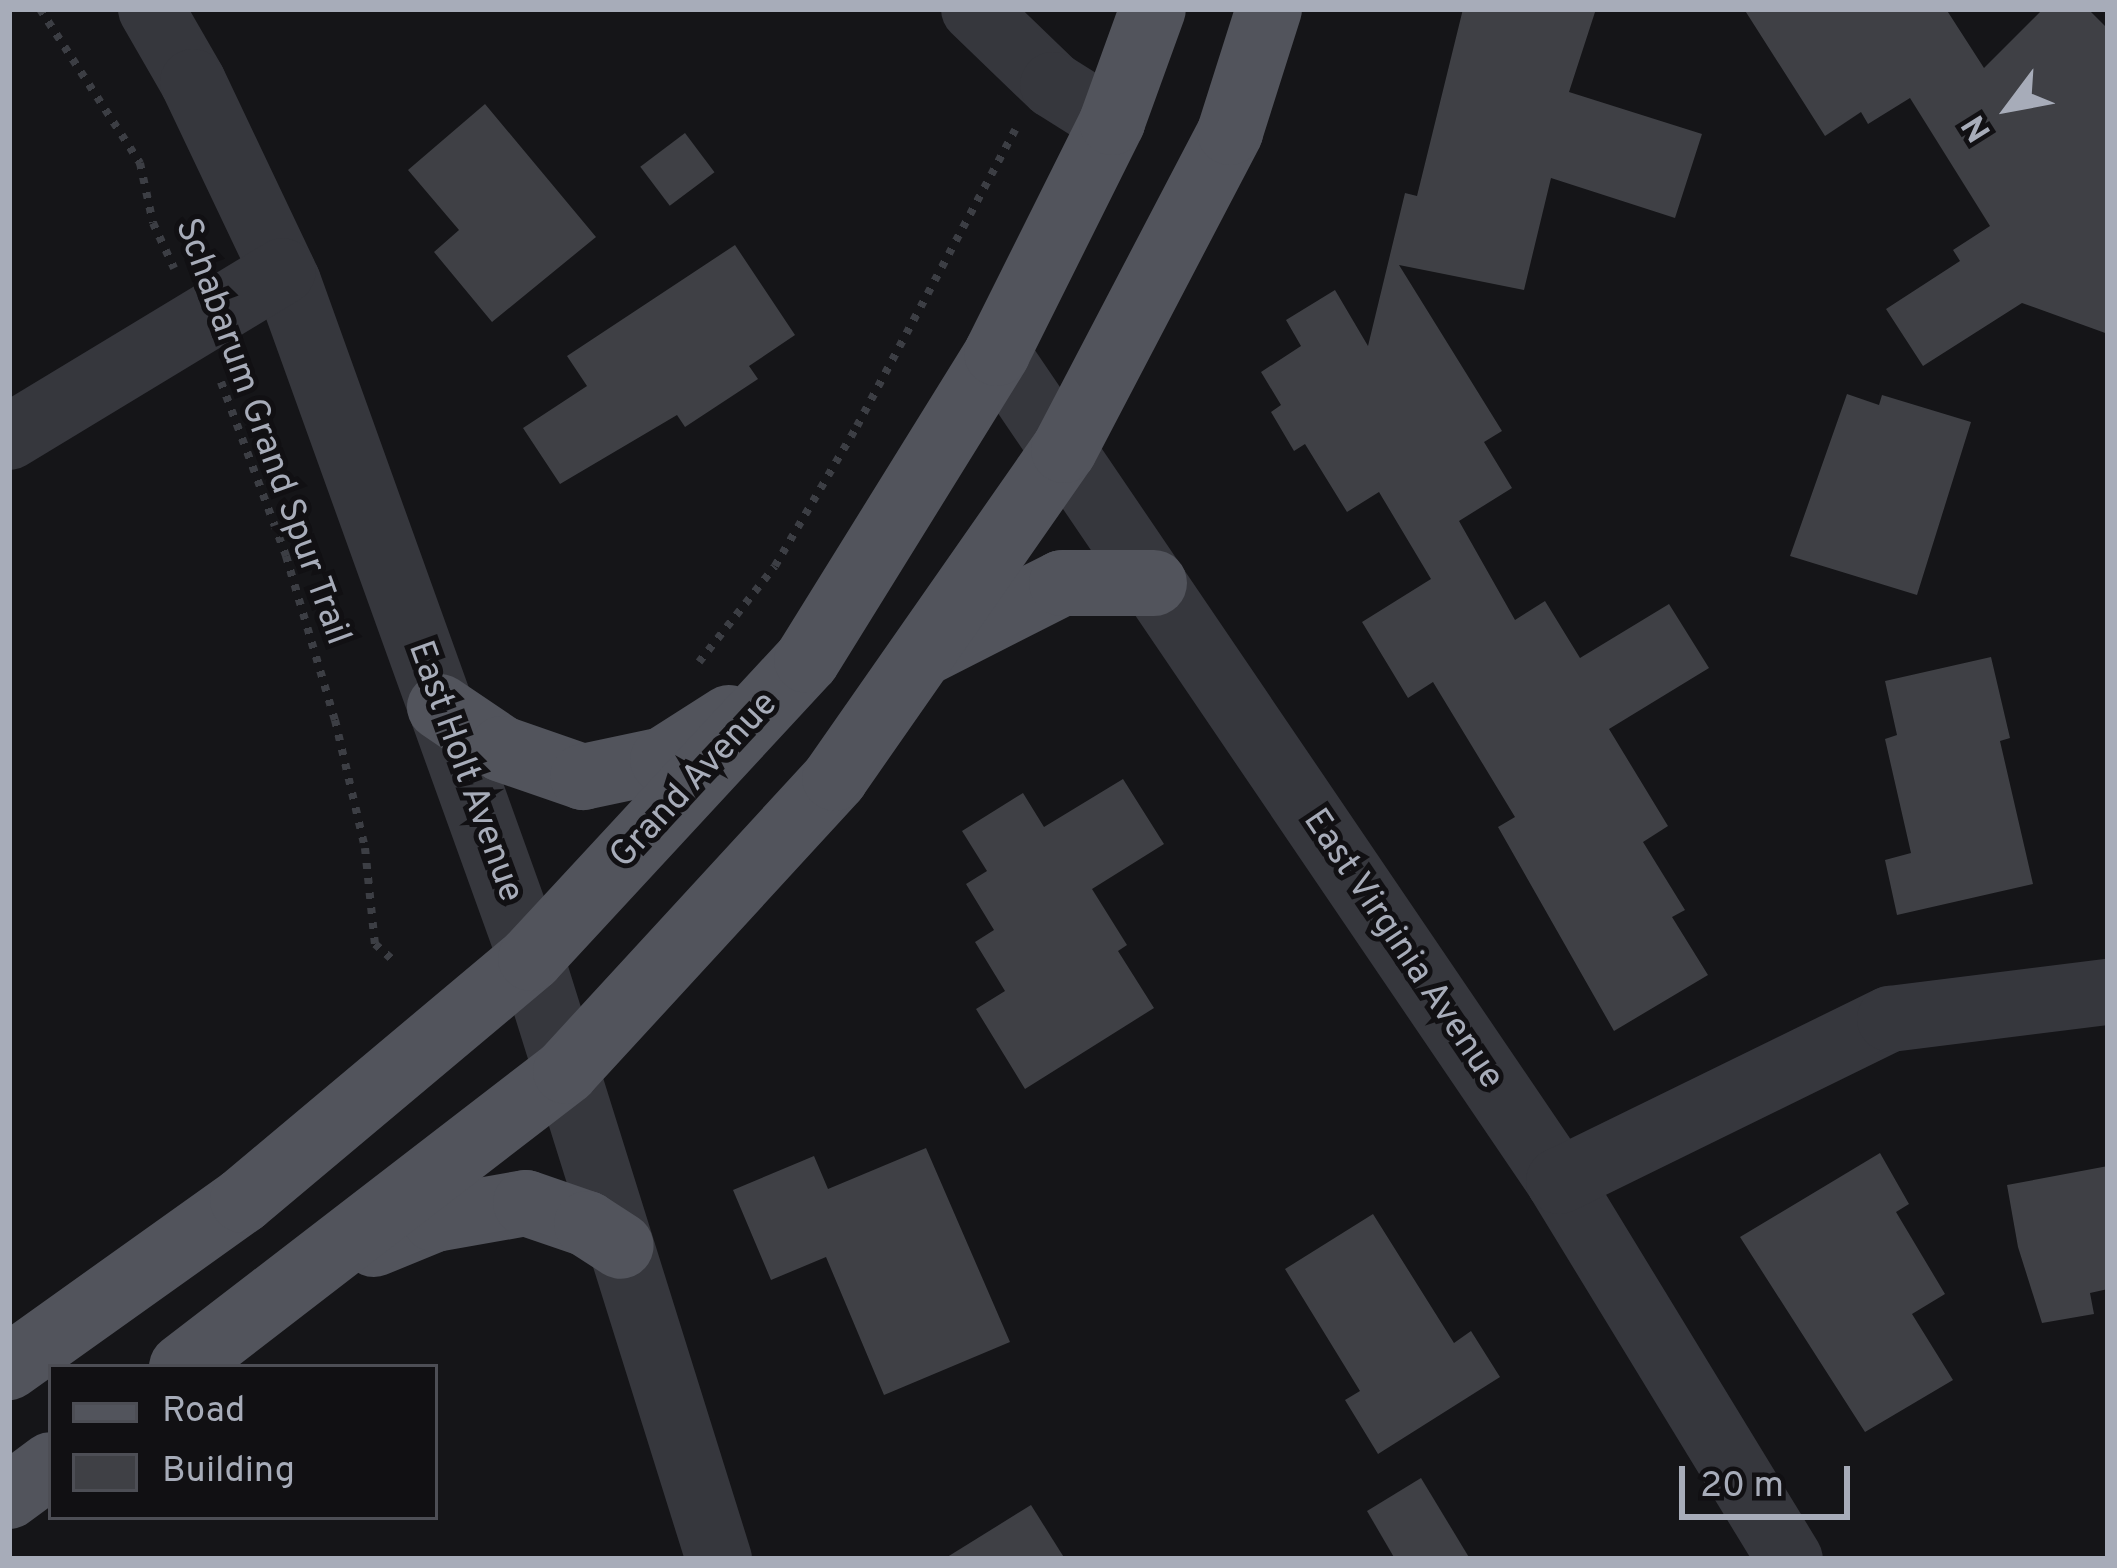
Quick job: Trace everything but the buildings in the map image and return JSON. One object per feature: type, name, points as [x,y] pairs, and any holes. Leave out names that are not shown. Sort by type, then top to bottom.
[{"type":"main road","name":"Grand Avenue","points":[[9,1367],[243,1199],[531,958],[807,660],[998,353],[1112,122],[1154,9]]},
{"type":"main road","points":[[186,1364],[566,1071],[835,778],[1064,450],[1230,132],[1269,9]]},
{"type":"main road","points":[[920,655],[1062,583],[1154,583]]},
{"type":"main road","points":[[440,707],[502,749],[583,777],[663,760],[788,680]]},
{"type":"main road","points":[[315,1268],[435,1219],[526,1203],[587,1224],[621,1246]]},
{"type":"main road","points":[[9,1496],[48,1467]]},
{"type":"street","name":"East Holt Avenue","points":[[151,9],[193,82],[283,271],[531,958],[719,1559]]},
{"type":"street","points":[[974,9],[1044,76],[1112,122]]},
{"type":"street","points":[[9,437],[283,271]]},
{"type":"street","name":"East Virginia Avenue","points":[[998,353],[1558,1181],[1790,1559]]},
{"type":"street","points":[[1558,1181],[1889,1019],[2108,992]]},
{"type":"path","name":"Schabarum Grand Spur Trail","points":[[40,9],[140,164],[153,223],[199,323],[286,556],[335,721],[365,848],[375,944],[394,962]]},
{"type":"path","points":[[686,678],[775,566],[857,426],[1044,76]]}]
